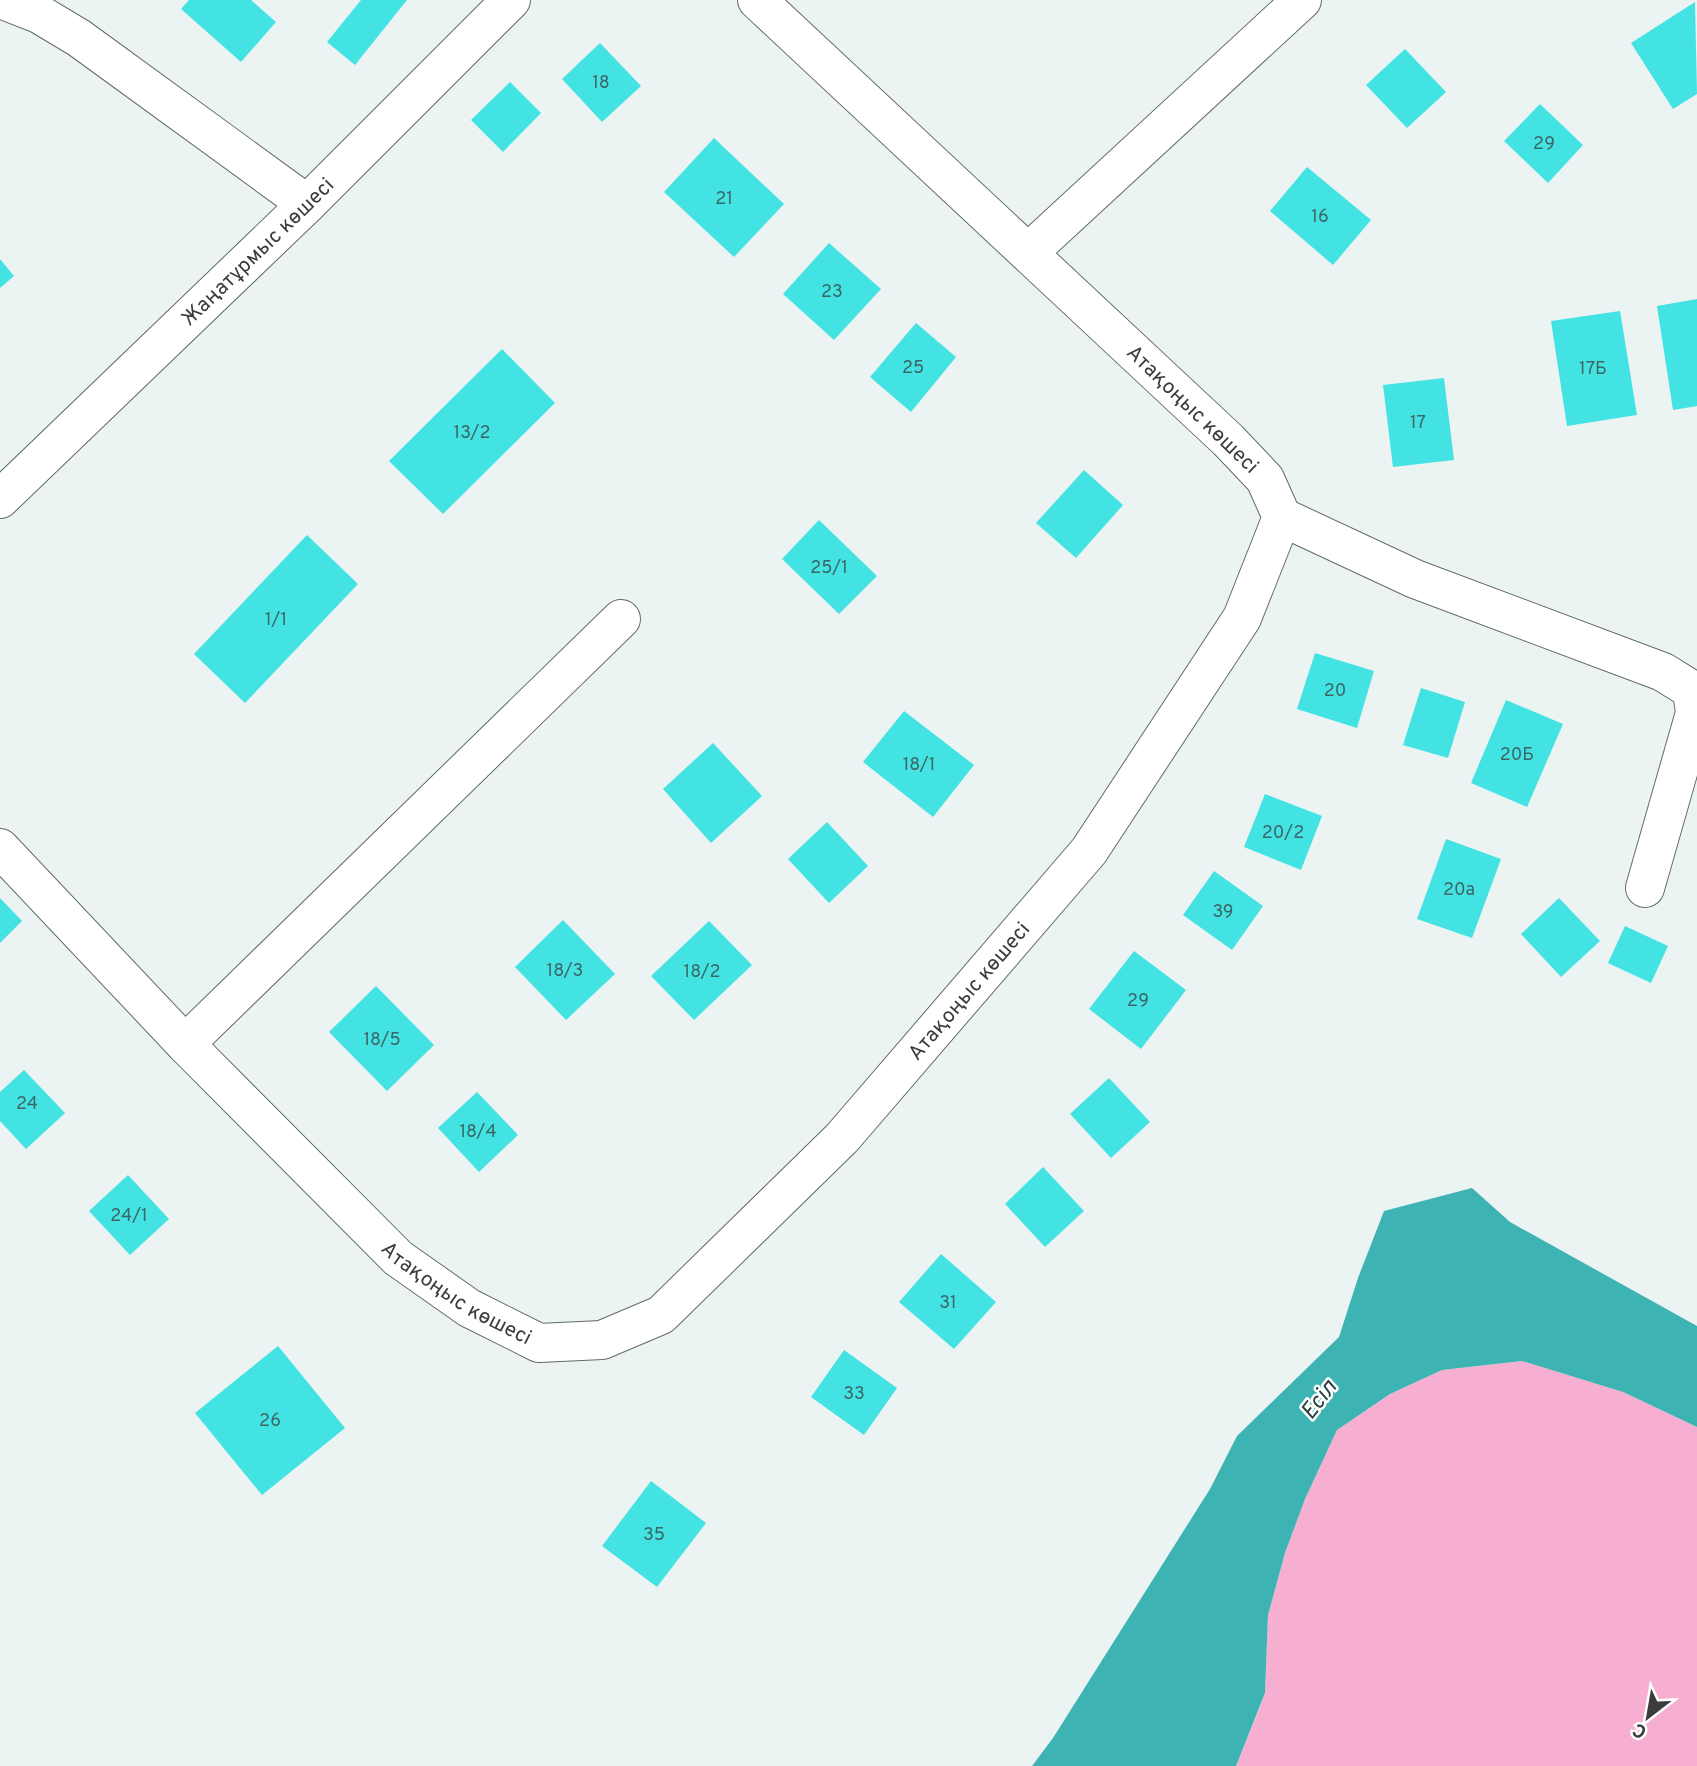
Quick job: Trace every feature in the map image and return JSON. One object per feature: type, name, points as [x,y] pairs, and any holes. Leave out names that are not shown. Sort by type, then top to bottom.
[{"type":"street","points":[[3,0],[39,14],[79,38],[307,204]]},
{"type":"street","name":"Жаңатұрмыс көшесі","points":[[0,499],[307,204],[511,0]]},
{"type":"street","name":"Атақоңыс көшесі","points":[[0,848],[185,1044],[398,1258],[468,1308],[539,1343],[602,1340],[661,1315],[842,1138],[1089,851],[1242,618],[1282,517],[1265,479],[1218,431],[757,0]]},
{"type":"street","points":[[1029,252],[1302,0]]},
{"type":"street","points":[[1282,517],[1415,579],[1662,672],[1692,690],[1695,713],[1645,888]]},
{"type":"street","points":[[185,1044],[621,619]]},
{"type":"shaded area","points":[[1522,1361],[1623,1392],[1697,1427],[1697,1766],[1236,1766],[1265,1694],[1268,1615],[1285,1553],[1305,1499],[1337,1430],[1390,1394],[1442,1370]]},
{"type":"water","name":"Есіл","points":[[1472,1188],[1510,1222],[1697,1326],[1697,1427],[1623,1392],[1522,1361],[1442,1370],[1390,1394],[1337,1430],[1305,1499],[1285,1553],[1268,1615],[1265,1693],[1236,1766],[1032,1766],[1053,1738],[1210,1489],[1237,1436],[1339,1337],[1384,1211]]},
{"type":"building","points":[[189,0],[251,0],[276,22],[241,62],[181,9]]},
{"type":"building","points":[[361,0],[407,0],[355,65],[327,42]]},
{"type":"building","points":[[1695,2],[1697,94],[1673,109],[1631,43]]},
{"type":"building","points":[[600,43],[641,86],[602,122],[562,79]]},
{"type":"building","points":[[1405,49],[1446,92],[1407,128],[1366,85]]},
{"type":"building","points":[[510,82],[541,113],[503,152],[471,120]]},
{"type":"building","points":[[1540,104],[1583,145],[1548,183],[1504,141]]},
{"type":"building","points":[[714,138],[784,204],[734,257],[664,192]]},
{"type":"building","points":[[1307,167],[1371,220],[1333,265],[1270,211]]},
{"type":"building","points":[[829,243],[881,289],[834,340],[783,294]]},
{"type":"building","points":[[0,259],[14,276],[0,288]]},
{"type":"building","points":[[1697,299],[1697,406],[1673,410],[1657,306]]},
{"type":"building","points":[[1620,311],[1637,415],[1567,426],[1551,321]]},
{"type":"building","points":[[916,323],[956,357],[911,412],[870,377]]},
{"type":"building","points":[[502,349],[555,403],[443,514],[389,461]]},
{"type":"building","points":[[1444,378],[1454,460],[1393,467],[1383,385]]},
{"type":"building","points":[[1084,470],[1123,505],[1076,558],[1036,523]]},
{"type":"building","points":[[819,520],[877,576],[839,614],[782,559]]},
{"type":"building","points":[[307,535],[358,584],[245,703],[194,654]]},
{"type":"building","points":[[1315,653],[1374,671],[1357,728],[1297,709]]},
{"type":"building","points":[[1421,688],[1465,702],[1448,758],[1403,745]]},
{"type":"building","points":[[1506,700],[1563,724],[1527,807],[1471,783]]},
{"type":"building","points":[[904,711],[974,765],[933,817],[863,762]]},
{"type":"building","points":[[713,743],[762,796],[711,843],[663,789]]},
{"type":"building","points":[[1265,794],[1322,816],[1301,870],[1244,847]]},
{"type":"building","points":[[827,822],[868,866],[829,903],[788,859]]},
{"type":"building","points":[[1446,839],[1501,859],[1472,938],[1417,919]]},
{"type":"building","points":[[1214,871],[1263,906],[1232,950],[1183,915]]},
{"type":"building","points":[[0,898],[22,921],[0,943]]},
{"type":"building","points":[[1559,898],[1600,941],[1561,977],[1521,934]]},
{"type":"building","points":[[563,920],[615,974],[566,1020],[515,967]]},
{"type":"building","points":[[709,921],[752,965],[694,1020],[651,976]]},
{"type":"building","points":[[1625,926],[1668,946],[1651,983],[1608,963]]},
{"type":"building","points":[[1134,951],[1186,990],[1141,1049],[1089,1009]]},
{"type":"building","points":[[376,986],[434,1045],[387,1091],[329,1032]]},
{"type":"building","points":[[24,1070],[65,1113],[26,1149],[0,1121],[0,1092]]},
{"type":"building","points":[[1109,1078],[1150,1122],[1111,1158],[1070,1114]]},
{"type":"building","points":[[477,1092],[518,1135],[479,1172],[438,1128]]},
{"type":"building","points":[[1043,1167],[1084,1211],[1045,1247],[1005,1204]]},
{"type":"building","points":[[128,1175],[169,1219],[130,1255],[89,1211]]},
{"type":"building","points":[[941,1254],[996,1302],[954,1349],[899,1302]]},
{"type":"building","points":[[278,1346],[345,1428],[262,1495],[195,1413]]},
{"type":"building","points":[[844,1350],[897,1388],[864,1435],[811,1397]]},
{"type":"building","points":[[651,1481],[706,1523],[657,1587],[602,1546]]}]
